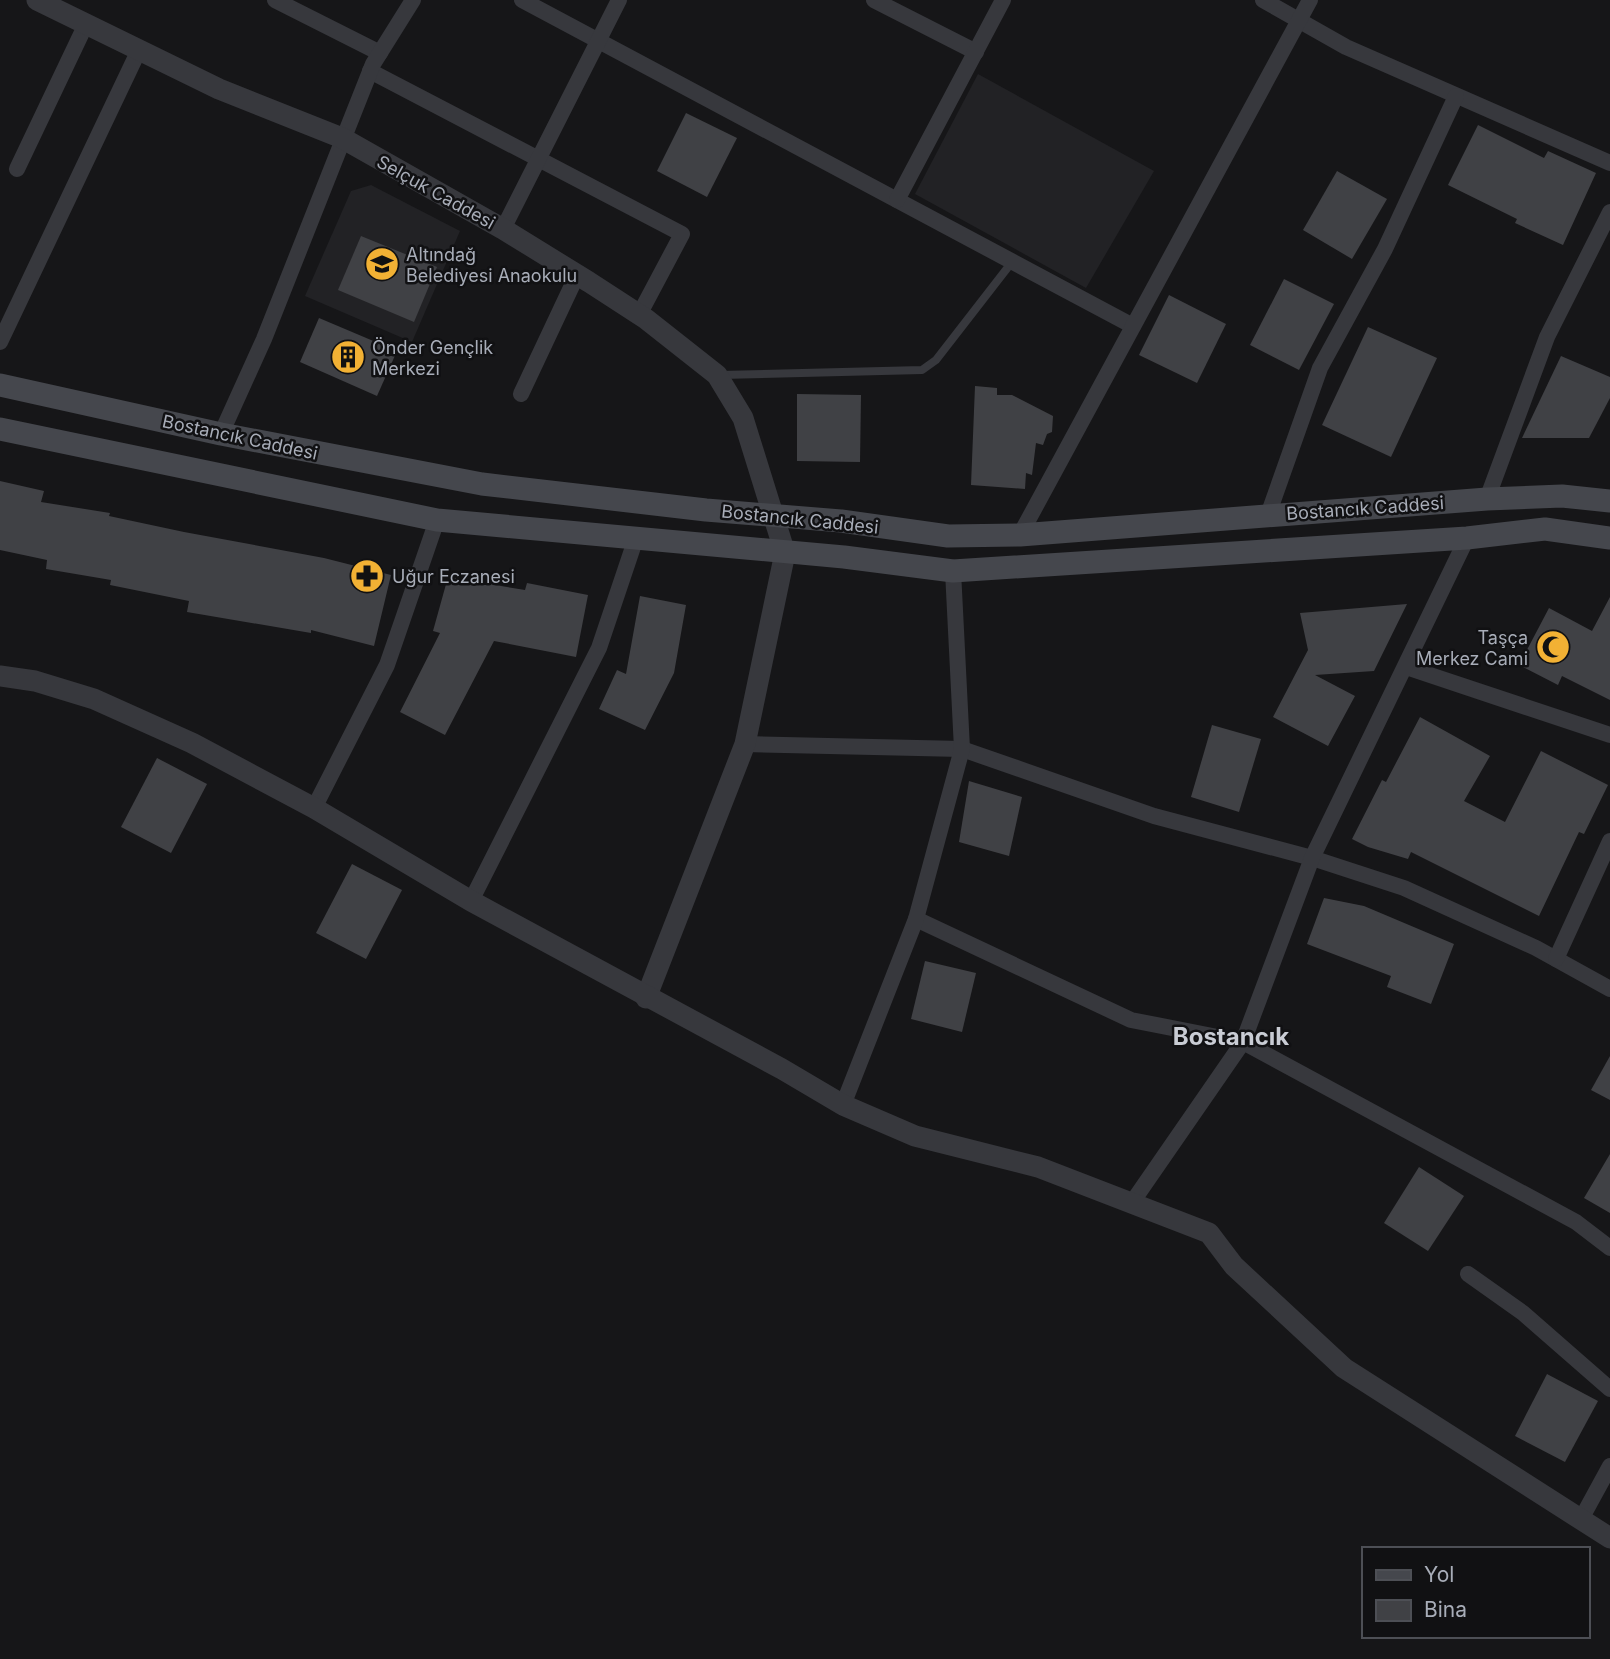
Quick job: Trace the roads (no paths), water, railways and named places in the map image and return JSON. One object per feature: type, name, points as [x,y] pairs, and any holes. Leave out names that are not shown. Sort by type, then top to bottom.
[{"type":"main road","name":"Bostancık Caddesi","points":[[0,385],[220,435],[482,484],[948,536],[1020,535],[1487,499],[1562,496],[1610,501]]},
{"type":"main road","name":"Bostancık Caddesi","points":[[0,429],[437,520],[953,571],[1467,538],[1545,529],[1610,538]]},
{"type":"street","name":"Selçuk Caddesi","points":[[37,0],[219,89],[342,138],[503,229],[639,315],[717,375],[743,418],[785,553]]},
{"type":"street","points":[[275,0],[380,53]]},
{"type":"street","points":[[220,435],[264,339],[370,71],[413,0]]},
{"type":"street","points":[[522,0],[1133,326]]},
{"type":"street","points":[[503,229],[619,0]]},
{"type":"street","points":[[874,0],[976,52]]},
{"type":"street","points":[[897,200],[1003,0]]},
{"type":"street","points":[[1262,0],[1346,47],[1610,163]]},
{"type":"street","points":[[1020,535],[1310,0]]},
{"type":"street","points":[[17,169],[86,24]]},
{"type":"street","points":[[0,342],[139,50]]},
{"type":"street","points":[[370,71],[682,234],[639,315]]},
{"type":"street","points":[[1268,515],[1320,368],[1385,249],[1457,96]]},
{"type":"street","points":[[1487,499],[1547,337],[1610,212]]},
{"type":"street","points":[[521,394],[577,275]]},
{"type":"street","points":[[314,808],[387,665],[437,520]]},
{"type":"street","points":[[471,901],[599,648],[636,538]]},
{"type":"street","points":[[1131,1204],[1243,1042],[1312,858],[1467,538]]},
{"type":"street","points":[[646,998],[745,744],[785,553]]},
{"type":"street","points":[[842,1105],[916,919],[962,750],[953,571]]},
{"type":"street","points":[[1406,667],[1610,735]]},
{"type":"street","points":[[0,676],[35,681],[94,699],[192,743],[314,808],[471,901],[646,998],[782,1069],[842,1105],[915,1136],[1038,1167],[1209,1233],[1234,1266],[1344,1368],[1610,1538]]},
{"type":"street","points":[[745,744],[962,750],[1154,816],[1312,858],[1404,888],[1556,959],[1610,989]]},
{"type":"street","points":[[1556,959],[1610,841]]},
{"type":"street","points":[[916,919],[1131,1020],[1243,1042],[1576,1222],[1610,1248]]},
{"type":"street","points":[[1468,1274],[1523,1314],[1610,1390]]},
{"type":"street","points":[[1580,1521],[1610,1466]]},
{"type":"lane","points":[[717,375],[922,370],[936,360],[1012,262]]},
{"type":"place","name":"Altındağ Belediyesi Anaokulu","points":[[382,264]]},
{"type":"place","name":"Önder Gençlik Merkezi","points":[[348,357]]},
{"type":"place","name":"Uğur Eczanesi","points":[[367,576]]},
{"type":"place","name":"Taşça Merkez Cami","points":[[1553,647]]},
{"type":"district","name":"Bostancık","points":[[1231,1036]]}]
